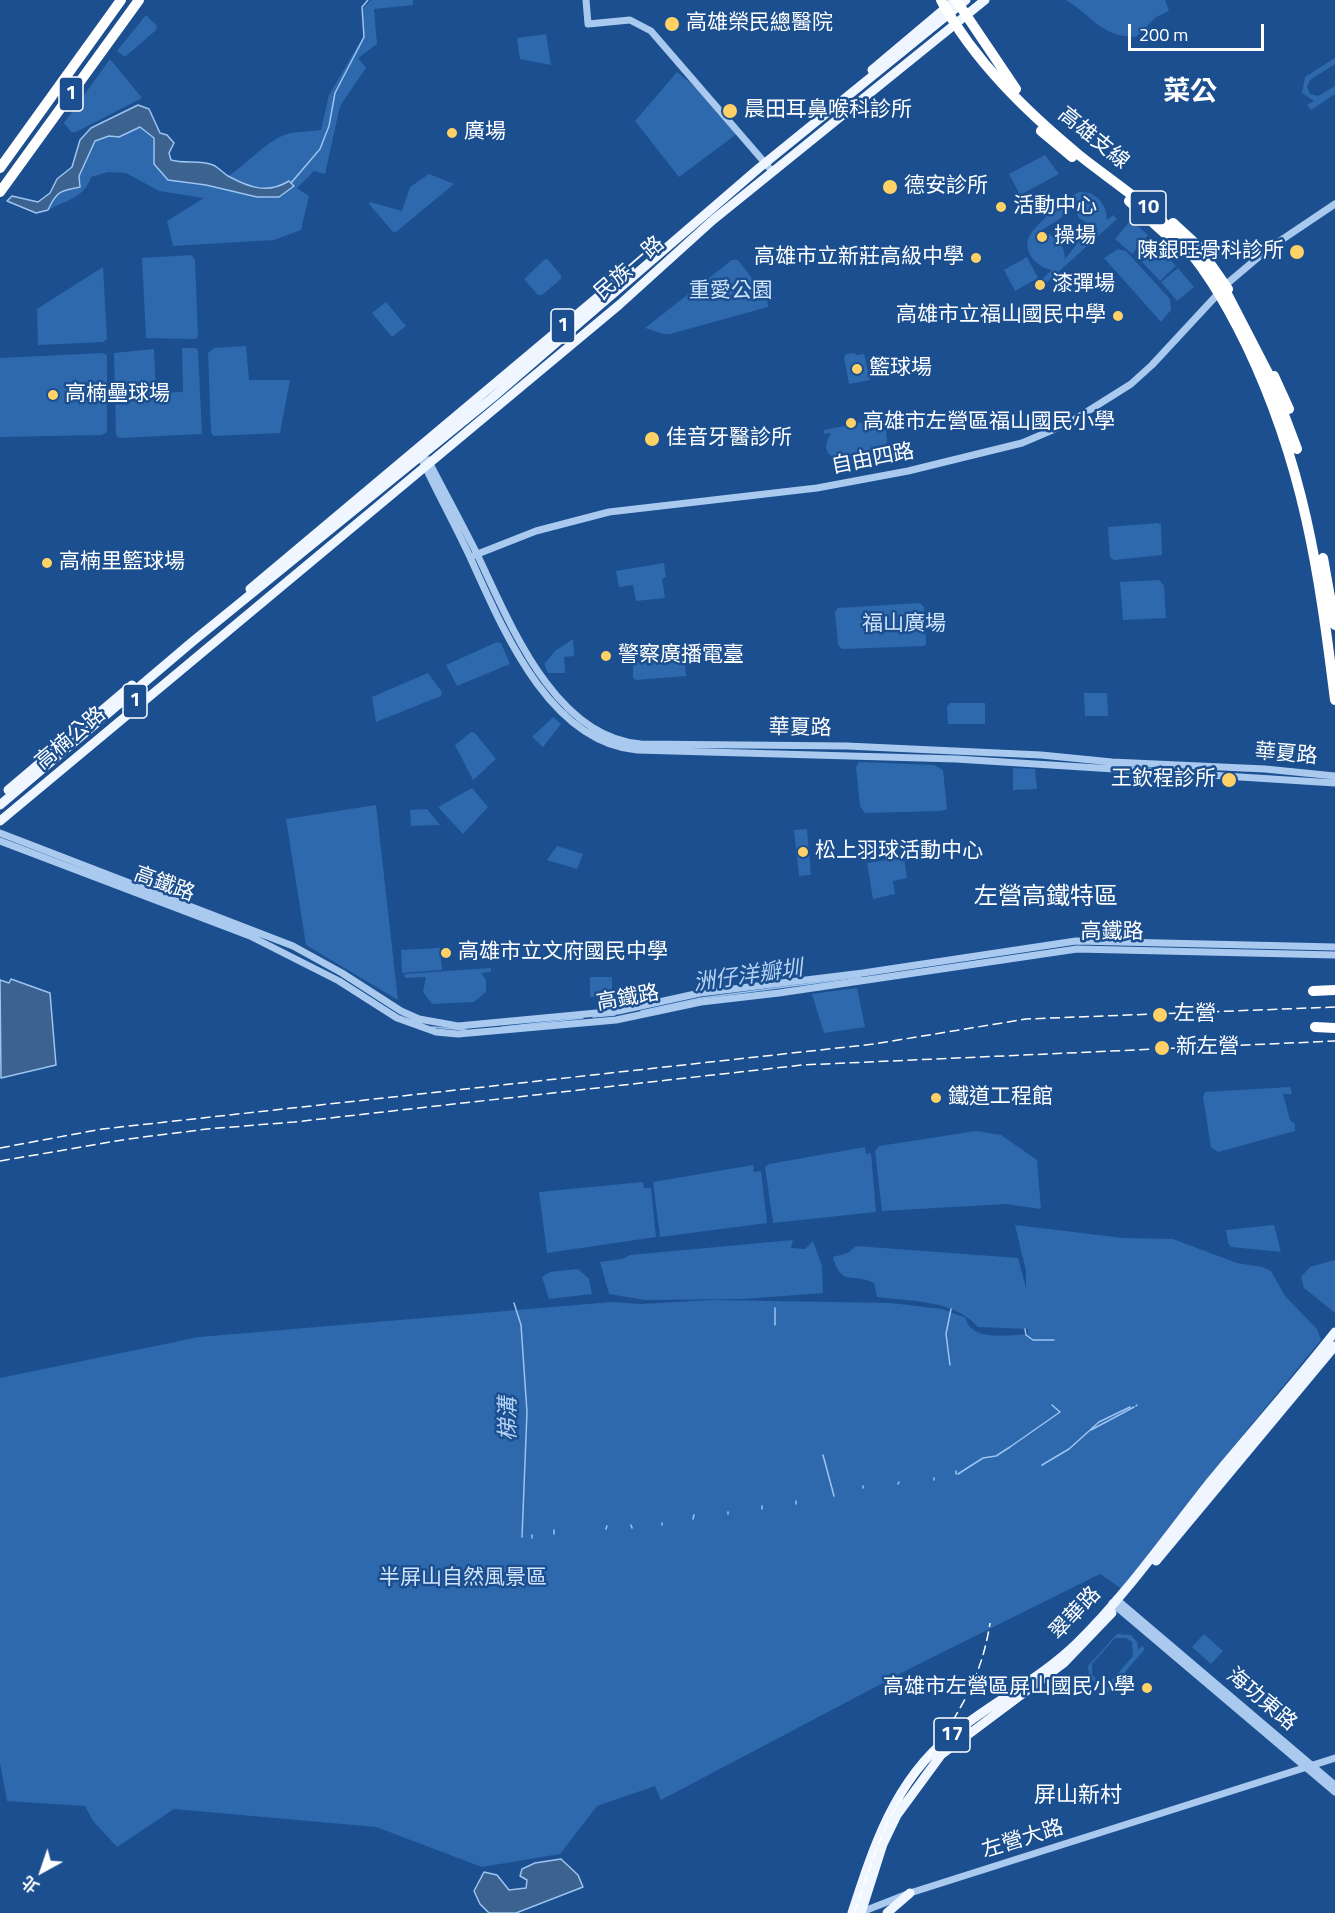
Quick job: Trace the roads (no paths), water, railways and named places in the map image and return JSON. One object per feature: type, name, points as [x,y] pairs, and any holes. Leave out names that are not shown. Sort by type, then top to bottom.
[{"type":"highway","name":"1","points":[[0,168],[122,0]]},
{"type":"highway","name":"1","points":[[2,189],[139,0]]},
{"type":"highway","points":[[955,0],[1016,89]]},
{"type":"highway","points":[[945,3],[963,44],[996,87],[1054,144],[1156,223],[1200,266]]},
{"type":"highway","name":"高雄支線","points":[[945,3],[1016,89],[1050,122],[1149,201],[1173,223],[1212,268],[1242,320],[1269,375],[1287,433]]},
{"type":"highway","name":"高雄支線","points":[[945,3],[1013,95],[1045,126],[1168,226],[1206,272],[1260,375],[1287,433]]},
{"type":"highway","points":[[1173,223],[1198,246],[1218,271],[1258,344],[1289,409]]},
{"type":"highway","points":[[1287,433],[1313,510],[1335,625]]},
{"type":"highway","points":[[1287,433],[1313,543],[1335,700]]},
{"type":"highway","points":[[1332,637],[1335,666]]},
{"type":"highway","points":[[1335,990],[1313,993],[1335,995]]},
{"type":"highway","points":[[1315,1027],[1335,1028]]},
{"type":"main road","name":"民族一路","points":[[271,588],[426,461],[955,0]]},
{"type":"main road","name":"民族一路","points":[[269,573],[966,0]]},
{"type":"main road","name":"民族一路","points":[[767,165],[976,0]]},
{"type":"main road","name":"民族一路","points":[[767,165],[985,0]]},
{"type":"main road","name":"高楠公路","points":[[0,815],[43,773],[269,573]]},
{"type":"main road","name":"高楠公路","points":[[0,821],[43,773],[192,642],[271,588]]},
{"type":"main road","name":"高楠公路","points":[[0,805],[43,773],[271,588]]},
{"type":"main road","name":"高楠公路","points":[[0,797],[43,773]]},
{"type":"main road","name":"翠華路","points":[[1116,1603],[1335,1332]]},
{"type":"main road","name":"翠華路","points":[[858,1913],[879,1853],[897,1815],[941,1755],[1064,1663],[1335,1346]]},
{"type":"main road","points":[[887,1913],[910,1893]]},
{"type":"street","points":[[586,0],[588,24],[630,20],[651,32],[767,165]]},
{"type":"street","name":"自由四路","points":[[473,556],[536,531],[609,512],[817,488],[908,471],[1011,447],[1069,423],[1131,384],[1229,282],[1269,249],[1335,204]]},
{"type":"street","name":"華夏路","points":[[426,461],[473,556],[509,638],[550,701],[583,730],[613,746],[637,750],[1032,762],[1335,783]]},
{"type":"street","name":"華夏路","points":[[473,556],[519,638],[556,695],[587,724],[603,735],[622,741],[641,744],[839,746],[1041,755],[1335,776]]},
{"type":"street","name":"高鐵路","points":[[0,833],[48,855],[284,951],[406,1022],[436,1032],[458,1034],[616,1020],[701,1002],[790,992],[1077,948],[1335,956]]},
{"type":"street","name":"高鐵路","points":[[0,841],[48,855],[293,946],[410,1015],[436,1024],[458,1026],[618,1011],[700,993],[863,973],[1076,941],[1335,947]]},
{"type":"street","name":"海功東路","points":[[1116,1603],[1309,1766]]},
{"type":"street","name":"左營大路","points":[[858,1913],[910,1893],[1335,1758]]},
{"type":"street","points":[[1309,1766],[1335,1785]]},
{"type":"street","points":[[1309,1766],[1335,1792]]},
{"type":"waterway","points":[[291,183],[320,149],[329,126],[335,93],[364,37],[362,7],[368,0]]},
{"type":"waterway","name":"洲仔洋瓣圳","points":[[641,1011],[701,998],[861,977]]},
{"type":"waterway","name":"洲仔洋瓣圳","points":[[593,1017],[615,1015]]},
{"type":"waterway","name":"洲仔洋瓣圳","points":[[503,1027],[583,1018]]},
{"type":"waterway","name":"洲仔洋瓣圳","points":[[432,1027],[466,1030]]},
{"type":"waterway","name":"梯溝","points":[[514,1303],[521,1325],[527,1412],[522,1537]]},
{"type":"waterway","points":[[775,1308],[775,1325]]},
{"type":"waterway","name":"梯溝","points":[[950,1365],[946,1334],[951,1309]]},
{"type":"waterway","points":[[1025,1329],[1026,1335],[1033,1340],[1054,1340]]},
{"type":"waterway","points":[[958,1474],[983,1458],[996,1456],[1060,1412],[1052,1405]]},
{"type":"waterway","points":[[1042,1465],[1069,1449],[1099,1422],[1130,1407]]},
{"type":"waterway","points":[[1091,1430],[1134,1407]]},
{"type":"waterway","name":"梯溝","points":[[823,1455],[834,1496]]},
{"type":"waterway","points":[[693,1519],[694,1515]]},
{"type":"railway","points":[[0,1148],[102,1129],[874,1044],[1026,1019],[1335,1007]]},
{"type":"railway","points":[[0,1161],[128,1139],[207,1129],[294,1122],[802,1065],[1335,1041]]},
{"type":"railway","points":[[854,1913],[892,1814],[950,1724],[975,1679],[984,1653],[990,1623]]},
{"type":"place","name":"高雄榮民總醫院","points":[[672,24]]},
{"type":"place","name":"晨田耳鼻喉科診所","points":[[730,111]]},
{"type":"place","name":"廣場","points":[[452,133]]},
{"type":"place","name":"德安診所","points":[[890,187]]},
{"type":"place","name":"活動中心","points":[[1001,207]]},
{"type":"place","name":"操場","points":[[1042,237]]},
{"type":"place","name":"陳銀旺骨科診所","points":[[1297,252]]},
{"type":"place","name":"高雄市立新莊高級中學","points":[[976,258]]},
{"type":"place","name":"漆彈場","points":[[1040,285]]},
{"type":"place","name":"高雄市立福山國民中學","points":[[1118,316]]},
{"type":"place","name":"籃球場","points":[[857,369]]},
{"type":"place","name":"高楠壘球場","points":[[53,395]]},
{"type":"place","name":"高雄市左營區福山國民小學","points":[[851,423]]},
{"type":"place","name":"佳音牙醫診所","points":[[652,439]]},
{"type":"place","name":"高楠里籃球場","points":[[47,563]]},
{"type":"place","name":"警察廣播電臺","points":[[606,656]]},
{"type":"place","name":"王欽程診所","points":[[1229,780]]},
{"type":"place","name":"松上羽球活動中心","points":[[803,852]]},
{"type":"place","name":"高雄市立文府國民中學","points":[[446,953]]},
{"type":"place","name":"左營","points":[[1160,1015]]},
{"type":"place","name":"新左營","points":[[1162,1048]]},
{"type":"place","name":"鐵道工程館","points":[[936,1098]]},
{"type":"place","name":"高雄市左營區屏山國民小學","points":[[1147,1688]]},
{"type":"district","name":"菜公","points":[[1190,93]]},
{"type":"district","name":"左營高鐵特區","points":[[1046,898]]},
{"type":"district","name":"屏山新村","points":[[1078,1797]]},
{"type":"park label","name":"重愛公園","points":[[731,292]]},
{"type":"park label","name":"福山廣場","points":[[904,625]]},
{"type":"park label","name":"半屏山自然風景區","points":[[463,1579]]}]
